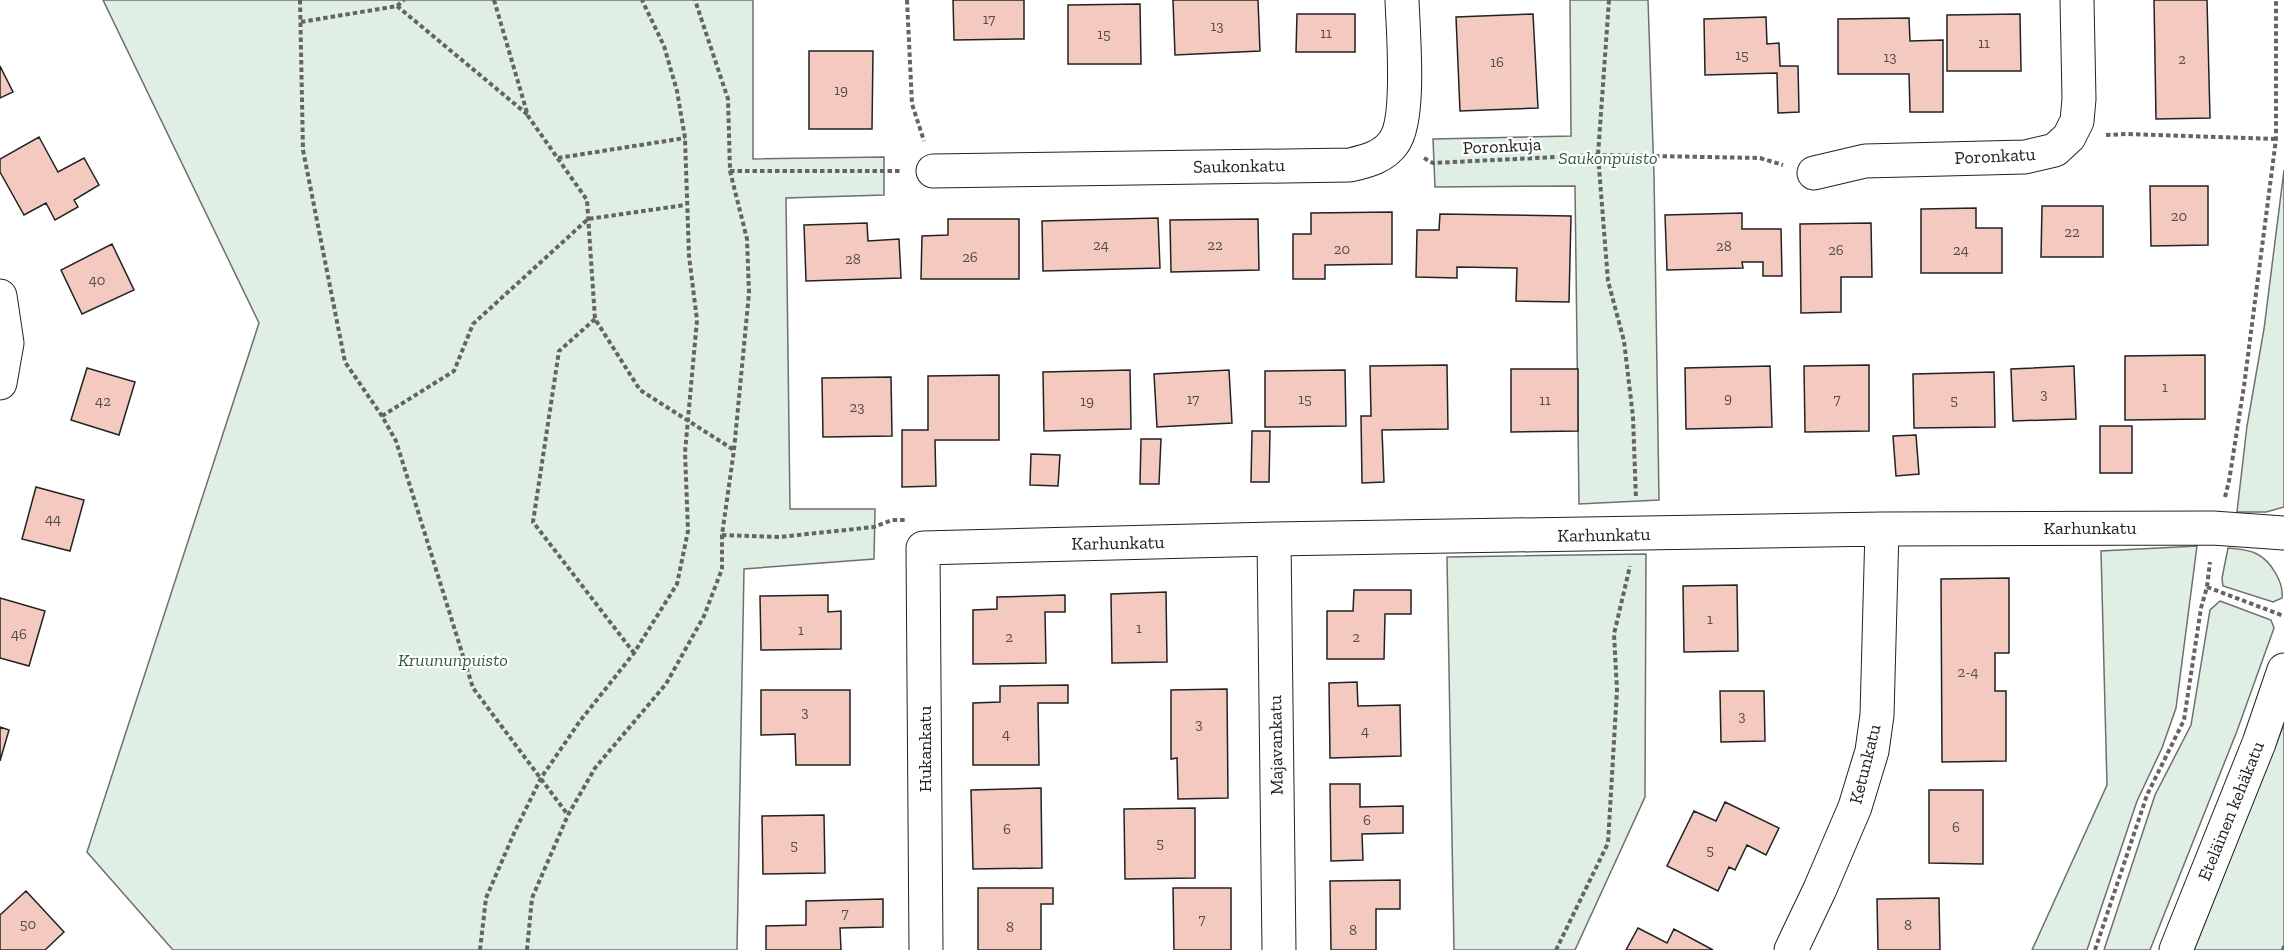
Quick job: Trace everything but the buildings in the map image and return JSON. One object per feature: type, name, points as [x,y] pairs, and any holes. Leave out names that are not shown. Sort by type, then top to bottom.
[{"type":"street","points":[[1394,143],[1401,131],[1404,109],[1402,0]]},
{"type":"street","points":[[2069,137],[2077,121],[2079,99],[2077,0]]},
{"type":"street","name":"Poronkatu","points":[[1814,173],[1865,160],[2040,155],[2055,150],[2069,137]]},
{"type":"street","name":"Saukonkatu","points":[[933,171],[1350,165],[1368,161],[1383,154],[1394,143]]},
{"type":"street","points":[[0,296],[7,343],[0,383]]},
{"type":"street","name":"Karhunkatu","points":[[923,548],[1274,539],[1882,529],[2213,528],[2284,533]]},
{"type":"street","name":"Ketunkatu","points":[[1791,950],[1855,807],[1872,751],[1877,715],[1882,529]]},
{"type":"street","name":"Majavankatu","points":[[1274,539],[1279,950]]},
{"type":"street","name":"Hukankatu","points":[[923,548],[926,950]]},
{"type":"street","name":"Eteläinen kehäkatu","points":[[2176,950],[2259,743],[2284,670]]},
{"type":"path","points":[[300,0],[303,150],[345,362],[396,441],[472,688],[568,815]]},
{"type":"path","points":[[301,22],[397,6],[404,0]]},
{"type":"path","points":[[494,0],[528,116]]},
{"type":"path","points":[[480,950],[486,898],[541,778],[580,721],[634,652],[677,584],[688,531],[686,421],[697,320],[685,205],[685,138],[664,46],[642,0]]},
{"type":"path","points":[[526,950],[532,898],[568,815],[595,768],[666,684],[704,616],[722,568],[722,535],[734,450],[749,293],[747,239],[730,171],[728,99],[695,0]]},
{"type":"path","points":[[730,171],[933,171],[912,104],[907,0]]},
{"type":"path","points":[[1556,950],[1608,843],[1617,690],[1614,634],[1637,534],[1633,417],[1624,341],[1608,280],[1598,155],[1609,0]]},
{"type":"path","points":[[2095,950],[2147,795],[2184,720],[2201,608],[2207,587],[2213,528],[2229,482],[2277,139],[2276,0]]},
{"type":"path","points":[[397,6],[528,116],[587,200],[595,319],[640,390],[734,450]]},
{"type":"path","points":[[2069,137],[2128,134],[2277,139]]},
{"type":"path","points":[[557,158],[685,138]]},
{"type":"path","name":"Poronkuja","points":[[1394,143],[1433,163],[1598,155],[1760,158]]},
{"type":"path","points":[[382,416],[454,371],[473,324],[588,219],[685,205]]},
{"type":"path","points":[[595,319],[559,351],[533,522],[634,652]]},
{"type":"path","points":[[722,535],[779,537],[874,527]]},
{"type":"path","points":[[2207,587],[2284,616]]},
{"type":"green space","name":"Kruununpuisto","points":[[103,0],[753,0],[753,159],[884,157],[884,195],[786,198],[790,509],[875,509],[874,559],[744,569],[737,950],[173,950],[87,852],[259,323]]},
{"type":"green space","name":"Saukonpuisto","points":[[1570,0],[1648,0],[1654,175],[1659,500],[1579,504],[1575,186],[1435,187],[1433,139],[1571,136]]},
{"type":"green space","points":[[2284,170],[2284,507],[2266,512],[2237,512],[2247,426],[2264,329]]},
{"type":"green space","points":[[2197,546],[2176,708],[2162,748],[2137,801],[2087,950],[2032,950],[2107,785],[2101,551]]},
{"type":"green space","points":[[2228,548],[2254,552],[2262,557],[2279,579],[2282,598],[2273,602],[2223,586],[2222,578]]},
{"type":"green space","points":[[1646,554],[1645,797],[1575,950],[1454,950],[1447,557]]},
{"type":"green space","points":[[2220,601],[2271,620],[2274,628],[2237,731],[2150,950],[2104,950],[2155,795],[2191,725],[2210,610]]},
{"type":"green space","points":[[2284,724],[2284,950],[2194,950]]}]
